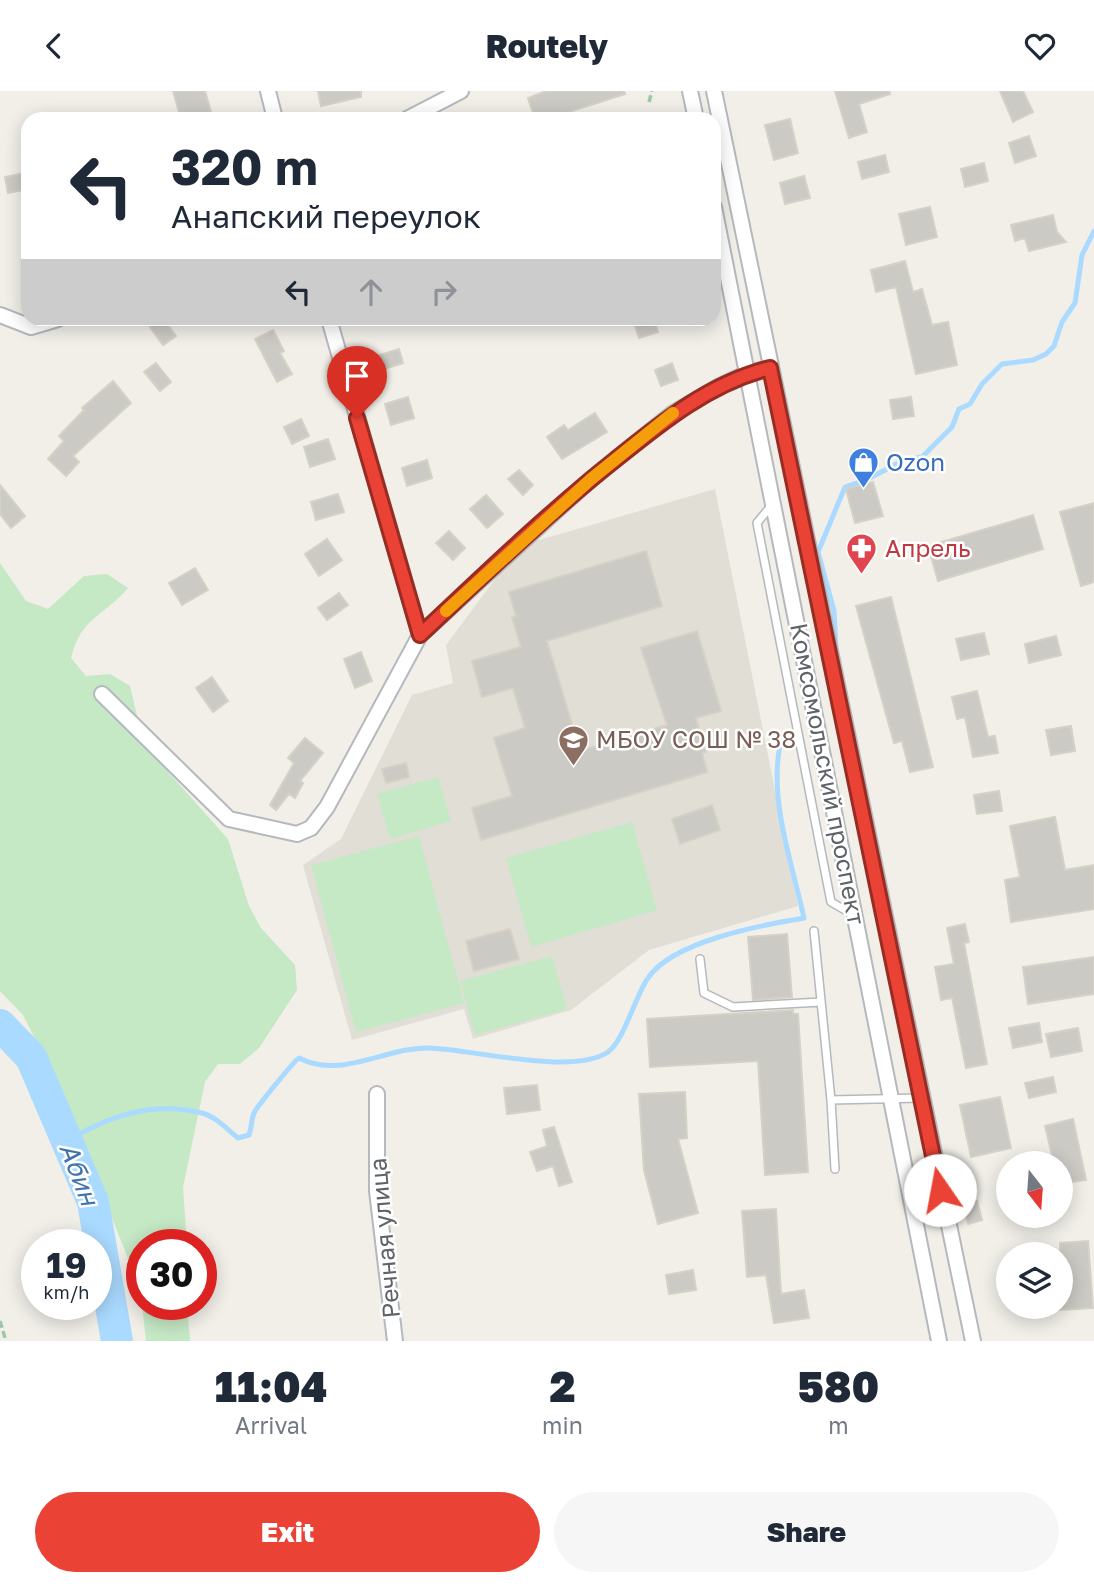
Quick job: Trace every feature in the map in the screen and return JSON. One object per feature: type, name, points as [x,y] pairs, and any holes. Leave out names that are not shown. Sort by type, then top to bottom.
[{"type":"street","points":[[268,91],[273,112]]},
{"type":"street","points":[[420,112],[461,91]]},
{"type":"street","points":[[690,91],[694,112]]},
{"type":"street","name":"Комсомольский проспект","points":[[714,91],[718,112]]},
{"type":"street","name":"Комсомольский проспект","points":[[721,126],[973,1341]]},
{"type":"street","name":"Комсомольский проспект","points":[[721,241],[939,1341]]},
{"type":"street","points":[[4,317],[21,323]]},
{"type":"street","points":[[331,326],[420,635]]},
{"type":"street","points":[[102,694],[229,818],[297,834],[311,828],[327,807],[420,635],[570,497],[672,414],[748,373],[770,368]]},
{"type":"street","name":"Речная улица","points":[[377,1094],[377,1191],[395,1341]]},
{"type":"lane","points":[[774,503],[757,523],[808,788],[831,902],[855,916]]},
{"type":"lane","points":[[814,931],[835,1169]]},
{"type":"lane","points":[[700,959],[704,993],[733,1007],[821,1002]]},
{"type":"lane","points":[[831,1100],[921,1098]]},
{"type":"path","points":[[649,102],[652,91]]},
{"type":"path","points":[[0,1321],[6,1341]]},
{"type":"shaded area","name":"МБОУ СОШ № 38","points":[[715,489],[798,906],[649,950],[571,1010],[473,1039],[464,1009],[352,1040],[303,865],[341,839],[412,695],[453,683],[446,645],[501,571],[536,541]]},
{"type":"green space","points":[[0,563],[26,601],[48,609],[84,576],[107,574],[128,588],[80,634],[71,658],[86,676],[110,674],[130,686],[144,745],[228,839],[249,906],[261,928],[295,965],[297,990],[259,1048],[240,1064],[218,1064],[205,1082],[183,1187],[186,1229],[126,1229],[126,1253],[64,1096],[23,1015],[0,991]]},
{"type":"green space","points":[[438,777],[451,821],[390,839],[377,794]]},
{"type":"green space","points":[[632,822],[657,910],[531,947],[506,858]]},
{"type":"green space","points":[[419,836],[464,1003],[356,1032],[311,865]]},
{"type":"green space","points":[[552,956],[567,1009],[475,1035],[460,981]]},
{"type":"green space","points":[[144,1320],[188,1320],[190,1341],[146,1341]]},
{"type":"building","points":[[173,91],[205,91],[211,112],[179,112]]},
{"type":"building","points":[[318,91],[361,91],[361,97],[321,106]]},
{"type":"building","points":[[546,91],[624,91],[625,94],[568,112],[533,112],[528,98]]},
{"type":"building","points":[[835,91],[889,91],[890,94],[859,104],[867,132],[849,138]]},
{"type":"building","points":[[1000,91],[1023,91],[1033,112],[1013,122]]},
{"type":"building","points":[[790,119],[798,153],[774,160],[765,125]]},
{"type":"building","points":[[1029,136],[1036,156],[1015,163],[1009,143]]},
{"type":"building","points":[[885,155],[889,172],[862,179],[858,162]]},
{"type":"building","points":[[984,163],[988,181],[965,187],[961,169]]},
{"type":"building","points":[[21,174],[21,190],[8,193],[5,177]]},
{"type":"building","points":[[804,176],[810,198],[785,204],[780,183]]},
{"type":"building","points":[[930,207],[937,237],[906,245],[899,214]]},
{"type":"building","points":[[1053,215],[1057,232],[1066,242],[1029,251],[1025,238],[1015,241],[1011,225]]},
{"type":"building","points":[[905,261],[913,292],[922,289],[932,325],[948,322],[957,365],[916,374],[896,287],[876,292],[871,270]]},
{"type":"building","points":[[168,326],[176,336],[163,345],[150,327]]},
{"type":"building","points":[[635,326],[656,326],[658,332],[639,338]]},
{"type":"building","points":[[273,330],[284,351],[280,353],[292,374],[277,382],[255,339]]},
{"type":"building","points":[[399,349],[403,363],[381,370],[377,356]]},
{"type":"building","points":[[156,363],[171,382],[160,391],[144,372]]},
{"type":"building","points":[[672,363],[678,380],[661,386],[655,370]]},
{"type":"building","points":[[113,381],[131,403],[73,456],[79,462],[66,476],[48,459],[64,441],[59,436],[84,410],[82,408]]},
{"type":"building","points":[[408,397],[414,418],[391,425],[385,404]]},
{"type":"building","points":[[911,397],[914,416],[893,419],[890,400]]},
{"type":"building","points":[[595,413],[607,432],[562,459],[547,437],[564,425],[568,430]]},
{"type":"building","points":[[301,419],[309,436],[292,444],[284,427]]},
{"type":"building","points":[[328,439],[335,459],[310,467],[304,447]]},
{"type":"building","points":[[427,460],[432,478],[407,486],[402,468]]},
{"type":"building","points":[[519,470],[533,485],[523,495],[508,479]]},
{"type":"building","points":[[873,482],[883,516],[855,523],[846,489]]},
{"type":"building","points":[[0,485],[25,516],[11,528],[0,514]]},
{"type":"building","points":[[338,494],[344,512],[316,520],[311,502]]},
{"type":"building","points":[[486,495],[503,514],[487,528],[470,509]]},
{"type":"building","points":[[1094,503],[1094,582],[1081,586],[1060,512]]},
{"type":"building","points":[[1033,515],[1043,549],[938,581],[928,546]]},
{"type":"building","points":[[449,531],[465,548],[453,560],[436,543]]},
{"type":"building","points":[[327,539],[342,560],[319,576],[305,554]]},
{"type":"building","points":[[646,551],[662,606],[547,641],[580,751],[667,725],[641,648],[697,631],[721,711],[696,718],[706,752],[702,753],[707,772],[481,840],[472,808],[512,796],[494,738],[525,728],[513,688],[482,697],[472,661],[521,647],[512,617],[516,616],[509,592]]},
{"type":"building","points":[[195,568],[208,590],[182,605],[169,583]]},
{"type":"building","points":[[339,593],[348,605],[327,620],[318,608]]},
{"type":"building","points":[[891,597],[933,767],[910,772],[902,741],[894,743],[856,606]]},
{"type":"building","points":[[984,633],[989,654],[961,660],[956,639]]},
{"type":"building","points":[[1056,636],[1061,655],[1029,663],[1025,644]]},
{"type":"building","points":[[361,652],[372,681],[355,688],[344,659]]},
{"type":"building","points":[[212,677],[228,701],[213,712],[196,688]]},
{"type":"building","points":[[977,691],[988,737],[995,736],[998,753],[973,757],[965,717],[957,719],[952,697]]},
{"type":"building","points":[[1071,726],[1075,751],[1051,755],[1046,730]]},
{"type":"building","points":[[305,738],[323,753],[300,781],[303,783],[295,798],[289,794],[276,810],[270,805],[294,763],[288,758]]},
{"type":"building","points":[[406,763],[409,777],[386,783],[382,769]]},
{"type":"building","points":[[999,791],[1002,811],[977,814],[974,795]]},
{"type":"building","points":[[712,805],[720,830],[680,844],[672,819]]},
{"type":"building","points":[[1055,817],[1065,870],[1094,865],[1094,909],[1011,922],[1005,880],[1020,877],[1010,826]]},
{"type":"building","points":[[965,924],[969,942],[964,943],[987,1064],[966,1068],[952,998],[941,1000],[935,967],[954,964],[947,928]]},
{"type":"building","points":[[510,929],[519,959],[474,971],[466,941]]},
{"type":"building","points":[[787,934],[792,997],[753,1000],[748,937]]},
{"type":"building","points":[[1094,957],[1094,994],[1028,1004],[1023,967]]},
{"type":"building","points":[[793,1010],[793,1014],[798,1014],[808,1172],[765,1175],[758,1061],[650,1067],[647,1019]]},
{"type":"building","points":[[1039,1023],[1042,1042],[1013,1048],[1009,1028]]},
{"type":"building","points":[[1078,1028],[1082,1051],[1051,1057],[1046,1034]]},
{"type":"building","points":[[1053,1077],[1056,1092],[1029,1098],[1025,1083]]},
{"type":"building","points":[[537,1085],[540,1110],[507,1114],[504,1088]]},
{"type":"building","points":[[685,1092],[687,1138],[678,1139],[698,1213],[658,1224],[644,1170],[639,1094]]},
{"type":"building","points":[[1000,1097],[1011,1148],[971,1157],[960,1105]]},
{"type":"building","points":[[1073,1119],[1086,1180],[1073,1182],[1073,1151],[1051,1151],[1045,1126]]},
{"type":"building","points":[[554,1127],[572,1182],[559,1186],[553,1166],[537,1171],[530,1152],[547,1146],[543,1130]]},
{"type":"building","points":[[977,1201],[982,1220],[968,1224],[963,1205]]},
{"type":"building","points":[[776,1209],[781,1294],[804,1290],[809,1318],[774,1323],[766,1275],[747,1277],[742,1211]]},
{"type":"building","points":[[1088,1241],[1093,1308],[1073,1309],[1073,1242]]},
{"type":"building","points":[[693,1270],[696,1290],[669,1294],[666,1275]]},
{"type":"waterway","points":[[836,647],[834,611],[818,552],[845,487],[866,480],[904,460],[922,457],[952,427],[959,409],[970,404],[982,384],[1002,364],[1033,360],[1046,354],[1054,346],[1062,322],[1075,303],[1082,255],[1094,231]]},
{"type":"waterway","points":[[67,1141],[115,1118],[148,1110],[166,1109],[202,1113],[216,1120],[238,1138],[249,1135],[256,1109],[299,1058],[331,1066],[429,1048],[547,1062],[571,1062],[592,1059],[608,1052],[625,1028],[643,985],[660,965],[677,954],[720,937],[804,918],[783,832],[777,788],[780,745]]},
{"type":"waterway","name":"Абин","points":[[0,1025],[31,1057],[93,1202],[117,1341]]},
{"type":"slow traffic","points":[[446,611],[591,479],[673,413]]},
{"type":"place","name":"Ozon","points":[[863,490]]},
{"type":"place","name":"Апрель","points":[[862,576]]},
{"type":"place","name":"МБОУ СОШ № 38","points":[[573,767]]},
{"type":"route","points":[[357,418],[420,635],[570,497],[672,414],[718,387],[748,373],[770,368],[940,1190]]}]
